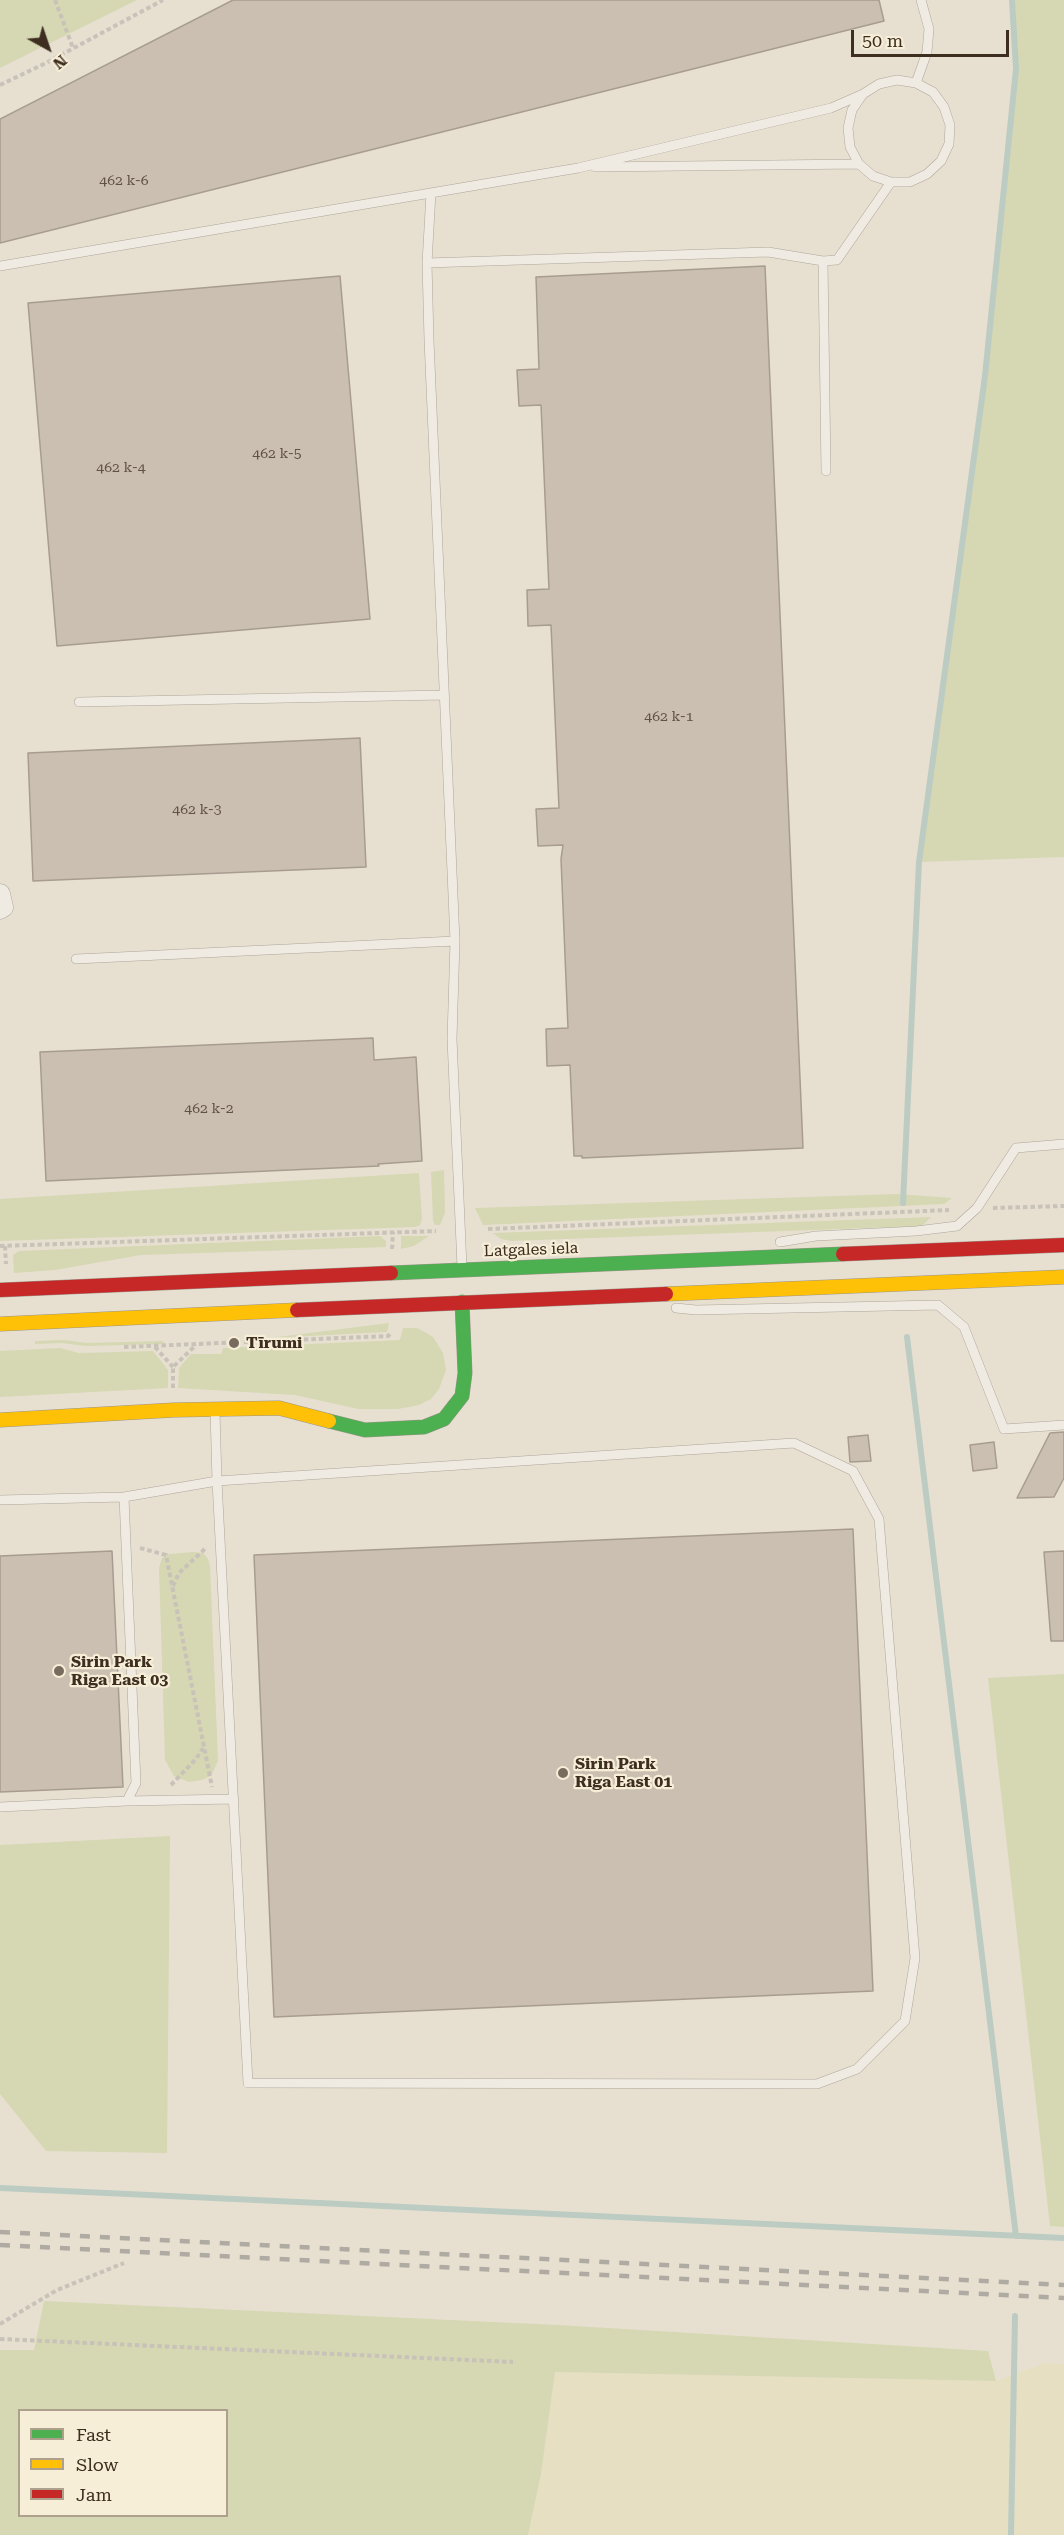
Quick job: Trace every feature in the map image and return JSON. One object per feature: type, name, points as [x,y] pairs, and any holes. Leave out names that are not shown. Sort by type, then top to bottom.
[{"type":"main road","name":"Latgales iela","points":[[0,1324],[462,1285],[753,1257],[1064,1245]]},
{"type":"main road","name":"Latgales iela","points":[[0,1290],[462,1285],[640,1295],[1064,1277]]},
{"type":"main road","points":[[0,1420],[174,1410],[279,1408],[365,1430],[424,1427],[444,1419],[462,1396],[465,1373],[462,1285]]},
{"type":"street","points":[[0,894],[3,907],[0,909]]},
{"type":"lane","points":[[916,83],[927,52],[928,41],[928,29],[921,0]]},
{"type":"lane","points":[[0,266],[578,168],[831,108],[879,84],[897,80],[916,83],[933,92],[945,107],[950,125],[949,144],[941,161],[927,174],[910,182],[891,182],[873,176],[859,164],[850,147],[848,128],[852,110],[863,94]]},
{"type":"lane","points":[[578,168],[859,164]]},
{"type":"lane","points":[[427,263],[768,252],[823,261],[837,260],[891,182]]},
{"type":"lane","points":[[431,193],[427,263],[455,941],[452,1039],[462,1285]]},
{"type":"lane","points":[[823,261],[826,471]]},
{"type":"lane","points":[[79,702],[444,695]]},
{"type":"lane","points":[[76,959],[455,941]]},
{"type":"lane","points":[[753,1257],[779,1242],[816,1236],[916,1231],[957,1226],[977,1208],[1016,1148],[1064,1144]]},
{"type":"lane","name":"Latgales iela","points":[[640,1295],[661,1305],[696,1310],[938,1305],[964,1326],[1004,1429],[1064,1425]]},
{"type":"lane","points":[[0,1500],[124,1497],[217,1481],[794,1443],[853,1472],[879,1519],[915,1958],[904,2020],[857,2069],[817,2084],[248,2083],[217,1481],[215,1409]]},
{"type":"lane","points":[[124,1497],[136,1783],[127,1801]]},
{"type":"lane","points":[[0,1807],[234,1798]]},
{"type":"path","points":[[55,0],[73,48]]},
{"type":"path","points":[[0,85],[163,0]]},
{"type":"path","points":[[1008,1208],[1064,1206]]},
{"type":"path","points":[[488,1229],[939,1211]]},
{"type":"path","points":[[7,1274],[2,1246],[436,1231]]},
{"type":"path","points":[[392,1250],[393,1232]]},
{"type":"path","points":[[173,1367],[196,1344]]},
{"type":"path","points":[[155,1347],[173,1367],[174,1410]]},
{"type":"path","points":[[172,1587],[179,1573],[220,1534]]},
{"type":"path","points":[[125,1543],[166,1555],[215,1798]]},
{"type":"path","points":[[157,1800],[196,1759],[203,1747]]},
{"type":"path","points":[[0,2324],[57,2290],[124,2263]]},
{"type":"path","points":[[0,2339],[513,2362]]},
{"type":"shaded area","points":[[1045,2363],[1064,2364],[1064,2535],[528,2535],[541,2474],[555,2372],[996,2381]]},
{"type":"green space","points":[[0,0],[137,0],[0,68]]},
{"type":"green space","points":[[1012,0],[1064,0],[1064,857],[919,862],[985,376],[1016,69]]},
{"type":"green space","points":[[444,1170],[445,1213],[440,1225],[435,1225],[431,1172]]},
{"type":"green space","points":[[419,1173],[422,1219],[420,1225],[415,1227],[0,1241],[0,1199]]},
{"type":"green space","points":[[897,1194],[952,1198],[944,1204],[483,1225],[475,1208]]},
{"type":"green space","points":[[931,1217],[922,1226],[511,1241],[501,1239],[493,1233]]},
{"type":"green space","points":[[380,1236],[386,1241],[386,1247],[141,1255],[55,1270],[14,1273],[13,1255],[19,1251]]},
{"type":"green space","points":[[401,1236],[429,1236],[414,1246],[401,1249]]},
{"type":"green space","points":[[389,1323],[387,1332],[270,1338]]},
{"type":"green space","points":[[403,1328],[417,1328],[433,1337],[443,1353],[446,1370],[439,1389],[431,1399],[419,1405],[398,1409],[358,1409],[295,1395],[178,1388],[179,1368],[191,1354],[221,1354],[223,1348],[400,1340]]},
{"type":"green space","points":[[63,1340],[87,1343],[163,1341],[164,1344],[86,1346],[62,1343],[35,1344],[35,1341]]},
{"type":"green space","points":[[60,1348],[79,1353],[153,1351],[168,1370],[168,1388],[0,1397],[0,1351]]},
{"type":"green space","points":[[203,1553],[210,1566],[218,1761],[211,1776],[189,1782],[174,1776],[165,1760],[159,1568],[162,1558],[169,1554]]},
{"type":"green space","points":[[1064,1674],[1064,2227],[1050,2226],[988,1678]]},
{"type":"green space","points":[[170,1836],[167,2153],[46,2151],[0,2094],[0,1845]]},
{"type":"green space","points":[[44,2301],[558,2325],[988,2351],[996,2381],[555,2372],[541,2474],[528,2535],[0,2535],[0,2350],[34,2350]]},
{"type":"building","points":[[233,0],[879,0],[884,21],[0,243],[0,119]]},
{"type":"building","points":[[765,266],[803,1148],[582,1158],[582,1156],[574,1156],[570,1065],[547,1066],[546,1029],[568,1028],[561,859],[563,845],[538,846],[536,809],[559,808],[551,625],[528,626],[527,590],[549,589],[541,405],[519,406],[517,370],[539,369],[536,277]]},
{"type":"building","points":[[340,276],[370,619],[57,646],[28,303]]},
{"type":"building","points":[[360,738],[366,867],[33,881],[28,753]]},
{"type":"building","points":[[373,1038],[374,1060],[416,1057],[422,1161],[378,1164],[379,1166],[46,1181],[40,1052]]},
{"type":"building","points":[[1064,1432],[1064,1478],[1054,1497],[1017,1498],[1050,1433]]},
{"type":"building","points":[[868,1435],[871,1461],[850,1462],[848,1437]]},
{"type":"building","points":[[994,1442],[997,1468],[973,1471],[970,1445]]},
{"type":"building","name":"Sirin Park Riga East 01","points":[[853,1529],[873,1991],[274,2017],[254,1555]]},
{"type":"building","name":"Sirin Park Riga East 03","points":[[112,1551],[123,1787],[0,1792],[0,1556]]},
{"type":"building","points":[[1064,1551],[1064,1641],[1051,1641],[1044,1552]]},
{"type":"waterway","points":[[903,1203],[919,862],[985,376],[1016,69],[1012,0]]},
{"type":"waterway","points":[[907,1337],[1016,2236]]},
{"type":"waterway","points":[[0,2188],[1064,2238]]},
{"type":"waterway","points":[[1011,2535],[1015,2316]]},
{"type":"railway","points":[[0,2232],[1064,2285]]},
{"type":"railway","points":[[0,2245],[1064,2298]]},
{"type":"traffic: fast","points":[[391,1273],[843,1254]]},
{"type":"traffic: fast","points":[[329,1421],[365,1430],[424,1427],[444,1419],[462,1396],[465,1373],[462,1302]]},
{"type":"traffic: slow","points":[[666,1294],[1064,1277]]},
{"type":"traffic: slow","points":[[0,1324],[297,1310]]},
{"type":"traffic: slow","points":[[0,1420],[174,1410],[279,1408],[329,1421]]},
{"type":"traffic: jam","points":[[843,1254],[1064,1245]]},
{"type":"traffic: jam","points":[[0,1290],[391,1273]]},
{"type":"traffic: jam","points":[[297,1310],[666,1294]]},
{"type":"place","name":"Tīrumi","points":[[234,1343]]},
{"type":"place","name":"Sirin Park Riga East 03","points":[[59,1671]]},
{"type":"place","name":"Sirin Park Riga East 01","points":[[563,1773]]}]
